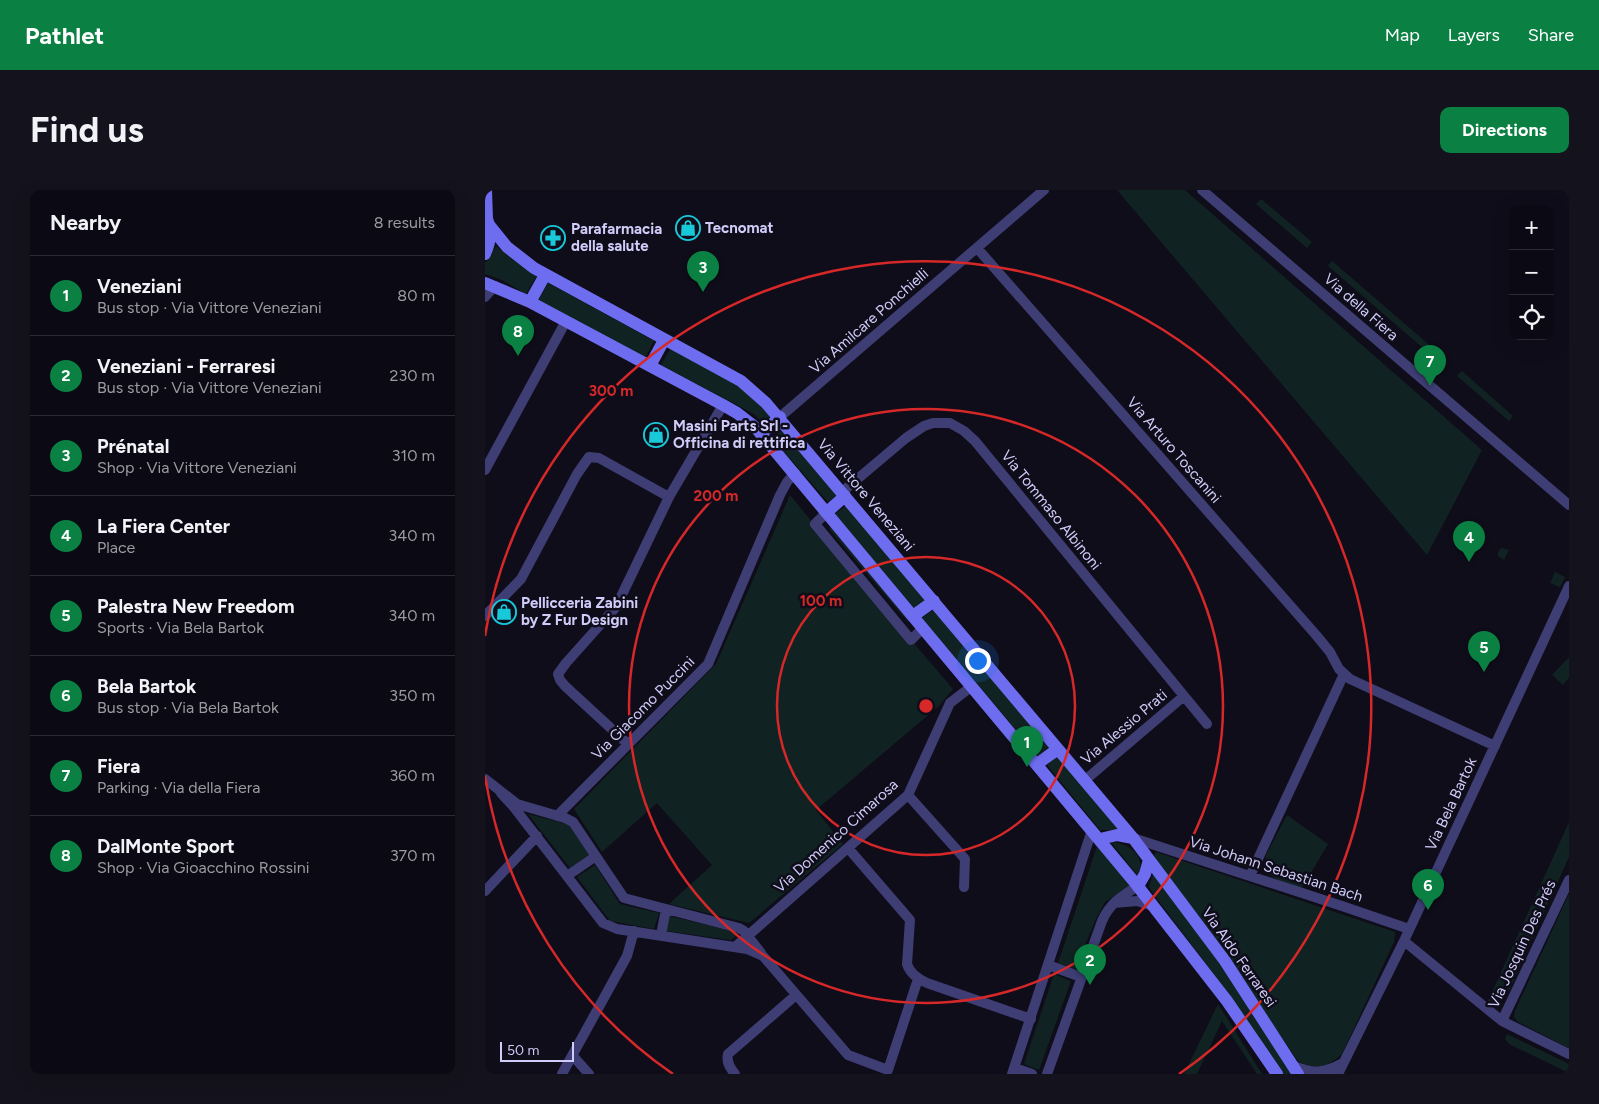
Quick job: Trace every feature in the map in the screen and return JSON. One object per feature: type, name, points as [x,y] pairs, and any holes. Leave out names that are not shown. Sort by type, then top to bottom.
[{"type":"main road","points":[[485,254],[489,240],[486,190]]},
{"type":"main road","name":"Via Vittore Veneziani","points":[[487,220],[507,247],[533,268],[746,385],[761,397],[1133,838],[1149,860]]},
{"type":"main road","points":[[530,302],[545,275]]},
{"type":"main road","points":[[490,284],[530,302],[723,405],[749,421],[762,433],[1137,885],[1227,1001],[1277,1074]]},
{"type":"main road","points":[[650,366],[664,340]]},
{"type":"main road","points":[[762,433],[780,418]]},
{"type":"main road","points":[[827,512],[844,494]]},
{"type":"main road","points":[[913,616],[933,601]]},
{"type":"main road","points":[[1037,764],[1058,749]]},
{"type":"main road","points":[[1096,835],[1117,835],[1133,838]]},
{"type":"main road","points":[[1137,885],[1145,874],[1149,860]]},
{"type":"main road","name":"Via Aldo Ferraresi","points":[[1149,860],[1225,961],[1294,1069]]},
{"type":"street","name":"Via Amilcare Ponchielli","points":[[780,418],[1044,190]]},
{"type":"street","name":"Via della Fiera","points":[[1202,190],[1569,505]]},
{"type":"street","name":"Via Arturo Toscanini","points":[[977,248],[1316,634],[1344,674],[1363,686],[1495,746]]},
{"type":"street","points":[[485,297],[490,284]]},
{"type":"street","points":[[485,470],[566,322]]},
{"type":"street","points":[[628,744],[565,686],[558,674],[616,608],[669,497],[723,405]]},
{"type":"street","name":"Via Tommaso Albinoni","points":[[844,494],[916,430],[933,423],[950,423],[956,426],[975,441],[1207,724]]},
{"type":"street","points":[[485,616],[521,579],[577,474],[589,457],[599,458],[669,497]]},
{"type":"street","name":"Via Giacomo Puccini","points":[[557,816],[708,664],[780,495],[787,482],[795,473]]},
{"type":"street","points":[[827,512],[815,524],[827,539],[911,640],[923,628]]},
{"type":"street","name":"Via Bela Bartok","points":[[1339,1074],[1404,941],[1568,589]]},
{"type":"street","points":[[1250,876],[1344,674]]},
{"type":"street","name":"Via Domenico Cimarosa","points":[[735,947],[907,795],[950,703],[972,686]]},
{"type":"street","name":"Via Alessio Prati","points":[[1084,781],[1184,696]]},
{"type":"street","points":[[485,780],[522,806],[573,822],[624,898],[734,926],[743,931],[848,1055],[888,1070],[918,979]]},
{"type":"street","points":[[501,793],[537,836],[603,923],[612,927],[735,947],[757,953],[770,964]]},
{"type":"street","points":[[907,795],[965,859],[964,887]]},
{"type":"street","points":[[1032,1074],[1014,1071],[1085,850],[1096,835]]},
{"type":"street","points":[[485,891],[537,836]]},
{"type":"street","name":"Via Johann Sebastian Bach","points":[[1133,838],[1409,929]]},
{"type":"street","points":[[848,848],[910,920],[907,964],[909,970],[918,979],[927,984],[1031,1019]]},
{"type":"street","points":[[567,876],[596,856]]},
{"type":"street","name":"Via Josquin Des Prés","points":[[1502,1021],[1569,880]]},
{"type":"street","points":[[1047,1074],[1097,932],[1107,910],[1113,903],[1137,885]]},
{"type":"street","points":[[1113,903],[1137,901],[1153,906]]},
{"type":"street","points":[[661,935],[666,909]]},
{"type":"street","points":[[562,1074],[627,956],[634,931]]},
{"type":"street","points":[[1404,941],[1502,1021],[1569,1054]]},
{"type":"street","points":[[1048,965],[1081,977]]},
{"type":"street","points":[[735,1074],[728,1064],[728,1054],[796,995]]},
{"type":"street","points":[[573,1056],[589,1074]]},
{"type":"street","points":[[1294,1069],[1325,1074],[1346,1061]]},
{"type":"green space","points":[[1117,190],[1185,190],[1482,450],[1427,555]]},
{"type":"green space","points":[[1261,199],[1312,242],[1307,248],[1256,204]]},
{"type":"green space","points":[[496,246],[513,260],[537,275],[526,294],[502,280],[485,274],[485,263]]},
{"type":"green space","points":[[1332,261],[1441,355],[1437,360],[1328,266]]},
{"type":"green space","points":[[548,283],[654,341],[645,358],[538,301]]},
{"type":"green space","points":[[670,349],[742,388],[771,415],[763,423],[754,414],[661,365]]},
{"type":"green space","points":[[1462,371],[1513,416],[1509,421],[1457,376]]},
{"type":"green space","points":[[782,430],[838,494],[828,502],[773,439]]},
{"type":"green space","points":[[790,495],[953,689],[939,706],[816,810],[843,844],[749,923],[669,904],[712,865],[657,803],[602,852],[574,809],[716,664]]},
{"type":"green space","points":[[847,505],[927,600],[915,609],[835,514]]},
{"type":"green space","points":[[833,525],[911,619],[908,622],[829,529]]},
{"type":"green space","points":[[1501,548],[1509,550],[1504,560],[1498,556]]},
{"type":"green space","points":[[1555,572],[1565,577],[1560,587],[1550,583]]},
{"type":"green space","points":[[936,608],[1050,746],[1038,756],[922,618]]},
{"type":"green space","points":[[1569,657],[1569,678],[1563,685],[1552,675]]},
{"type":"green space","points":[[1058,756],[1119,830],[1100,830],[1047,765]]},
{"type":"green space","points":[[528,814],[571,825],[590,854],[570,868]]},
{"type":"green space","points":[[1287,815],[1328,844],[1302,888],[1274,878],[1266,868],[1267,853]]},
{"type":"green space","points":[[1569,822],[1569,857],[1509,991],[1500,1002],[1488,1001]]},
{"type":"green space","points":[[1111,842],[1124,845],[1135,852],[1140,862],[1138,876]]},
{"type":"green space","points":[[1097,846],[1130,886],[1105,902],[1075,969],[1058,963]]},
{"type":"green space","points":[[1156,852],[1395,932],[1394,942],[1342,1054],[1326,1065],[1321,1066],[1311,1066],[1298,1061],[1157,861],[1154,855]]},
{"type":"green space","points":[[595,865],[620,904],[659,913],[654,929],[610,921],[577,877]]},
{"type":"green space","points":[[1153,873],[1204,940],[1294,1074],[1280,1074],[1223,986],[1152,892],[1149,887]]},
{"type":"green space","points":[[1569,894],[1569,1048],[1518,1022],[1514,1017],[1515,1011]]},
{"type":"green space","points":[[669,916],[740,933],[731,940],[666,931]]},
{"type":"green space","points":[[1054,974],[1071,981],[1039,1070],[1024,1064]]},
{"type":"green space","points":[[1218,1004],[1262,1074],[1257,1074],[1222,1021],[1197,1074],[1184,1074]]},
{"type":"green space","points":[[1507,1034],[1569,1064],[1569,1073],[1509,1044],[1505,1039]]},
{"type":"place","name":"Tecnomat","points":[[688,228]]},
{"type":"place","name":"Parafarmacia della salute","points":[[553,238]]},
{"type":"place","name":"Prénatal","points":[[703,292]]},
{"type":"place","name":"DalMonte Sport","points":[[518,356]]},
{"type":"place","name":"Fiera","points":[[1430,386]]},
{"type":"place","name":"Masini Parts Srl - Officina di rettifica","points":[[656,435]]},
{"type":"place","name":"La Fiera Center","points":[[1469,562]]},
{"type":"place","name":"Pellicceria Zabini by Z Fur Design","points":[[504,612]]},
{"type":"place","name":"Palestra New Freedom","points":[[1484,672]]},
{"type":"place","name":"Veneziani","points":[[1027,767]]},
{"type":"place","name":"Bela Bartok","points":[[1428,910]]},
{"type":"place","name":"Veneziani - Ferraresi","points":[[1090,985]]}]
